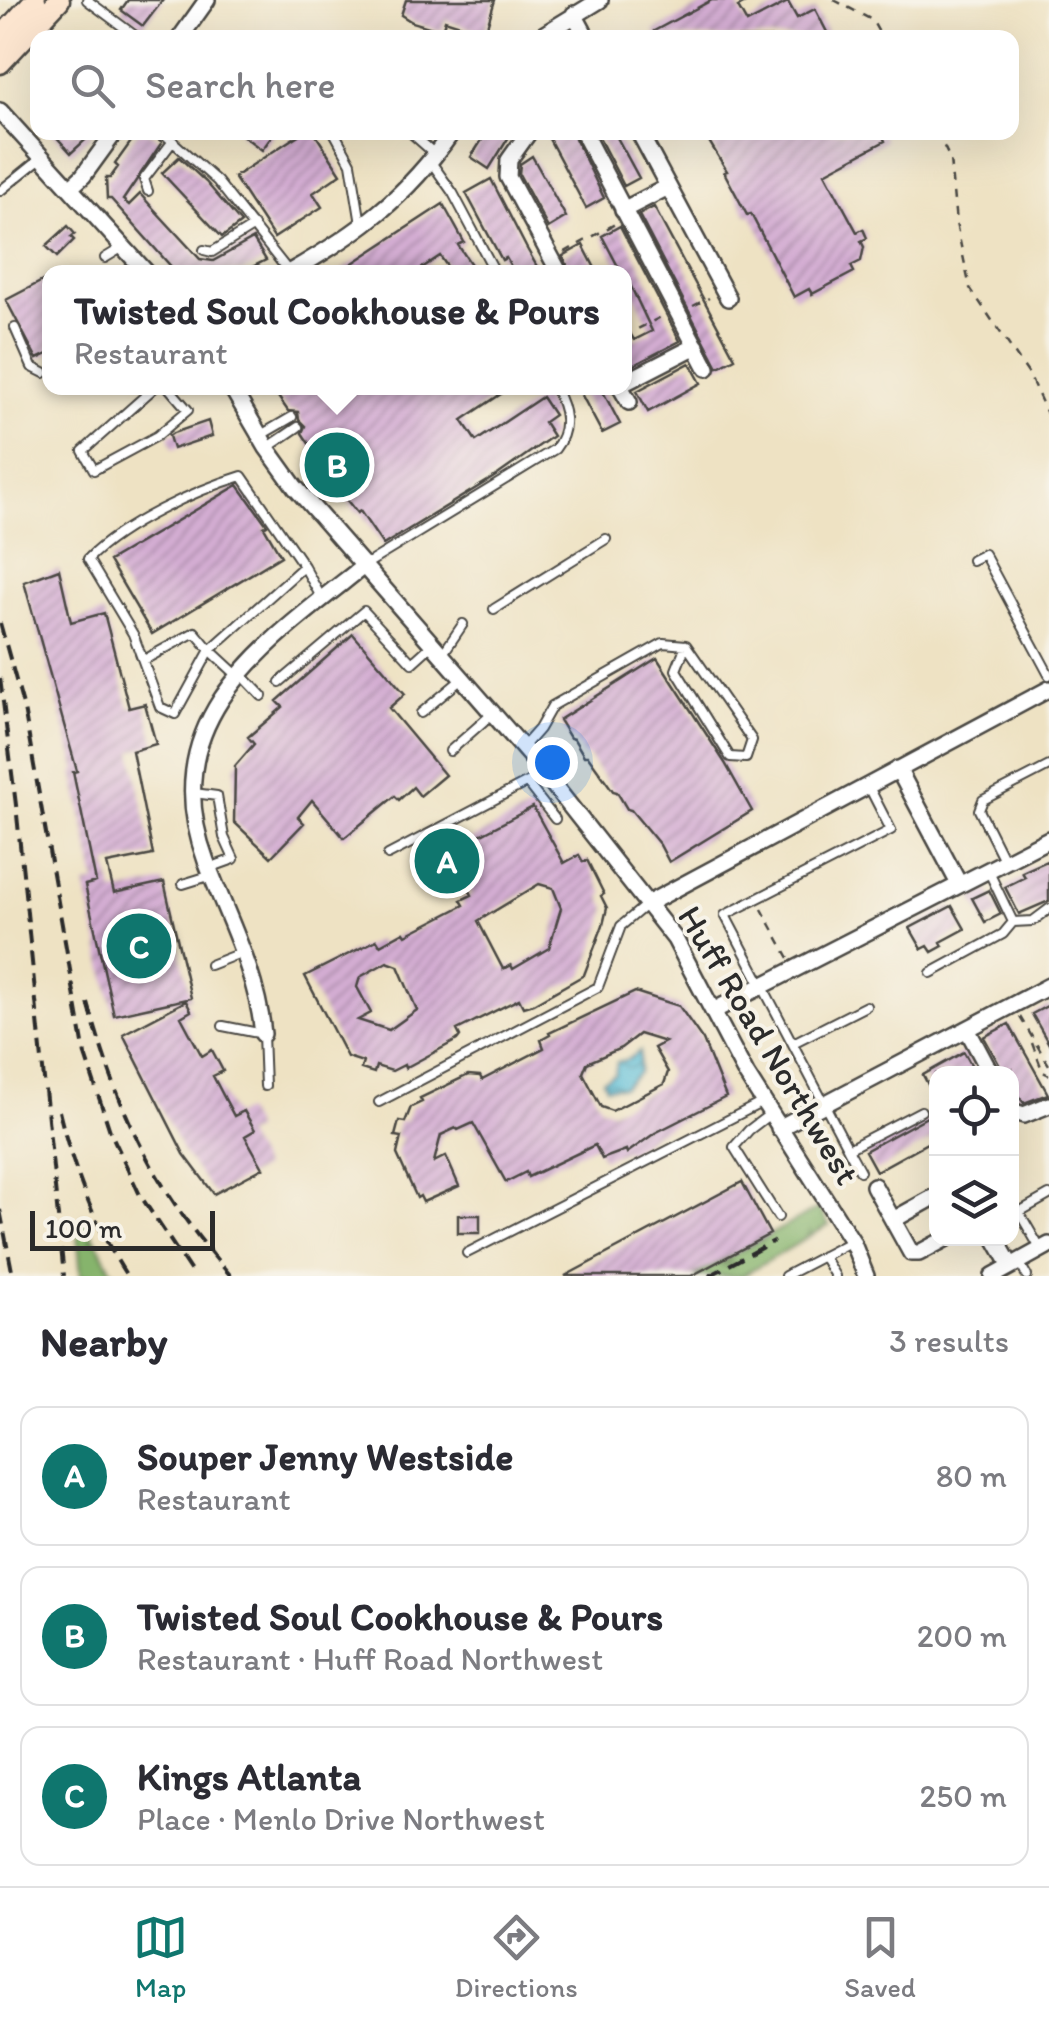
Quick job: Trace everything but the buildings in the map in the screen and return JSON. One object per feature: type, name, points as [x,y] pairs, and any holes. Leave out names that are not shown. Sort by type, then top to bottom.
[{"type":"main road","points":[[0,38],[35,0]]},
{"type":"main road","points":[[41,30],[59,0]]},
{"type":"main road","points":[[0,62],[30,47]]},
{"type":"street","points":[[186,30],[207,0]]},
{"type":"street","points":[[550,30],[585,6]]},
{"type":"street","points":[[0,111],[140,265]]},
{"type":"street","points":[[70,188],[108,140]]},
{"type":"street","points":[[303,265],[362,228],[408,189],[447,140]]},
{"type":"street","points":[[523,140],[508,160],[508,177],[555,265]]},
{"type":"street","points":[[587,140],[621,216],[707,368]]},
{"type":"street","points":[[642,140],[728,298]]},
{"type":"street","points":[[621,216],[668,187]]},
{"type":"street","points":[[632,387],[696,346]]},
{"type":"street","name":"Huff Road Northwest","points":[[236,395],[295,487],[545,773],[674,939],[771,1114],[852,1240],[866,1276]]},
{"type":"street","points":[[264,1034],[254,978],[188,824],[193,792],[189,762],[212,713],[238,674],[365,565]]},
{"type":"street","points":[[647,904],[1049,689]]},
{"type":"street","points":[[898,769],[959,884]]},
{"type":"street","points":[[713,1011],[1049,839]]},
{"type":"street","points":[[771,1114],[824,1104],[1049,986]]},
{"type":"street","points":[[967,1029],[986,1066]]},
{"type":"street","points":[[1019,1114],[1024,1116],[1049,1106]]},
{"type":"street","points":[[874,1186],[911,1254],[933,1246]]},
{"type":"street","points":[[893,1220],[929,1200]]},
{"type":"street","points":[[1001,1246],[1019,1268]]},
{"type":"street","points":[[993,1276],[1019,1268],[1045,1248]]},
{"type":"lane","points":[[86,0],[127,30]]},
{"type":"lane","points":[[339,140],[352,163],[362,228]]},
{"type":"lane","points":[[418,140],[454,193],[491,265]]},
{"type":"lane","points":[[148,191],[144,179],[173,141],[218,181],[289,265]]},
{"type":"lane","points":[[0,191],[42,157]]},
{"type":"lane","points":[[204,250],[212,252],[254,226]]},
{"type":"lane","points":[[105,258],[123,247]]},
{"type":"lane","points":[[15,328],[32,367],[42,372]]},
{"type":"lane","points":[[146,395],[82,451],[94,470],[157,436],[188,410],[175,395]]},
{"type":"lane","points":[[365,565],[555,448],[564,438],[566,416],[558,395]]},
{"type":"lane","points":[[263,442],[278,425],[292,417]]},
{"type":"lane","points":[[278,425],[285,436]]},
{"type":"lane","points":[[263,442],[285,436],[298,427]]},
{"type":"lane","points":[[304,566],[210,650],[174,714],[160,707],[133,634],[88,559],[101,545],[179,500],[242,476],[304,566],[322,599]]},
{"type":"lane","points":[[494,610],[606,538]]},
{"type":"lane","points":[[972,560],[984,554],[1049,675]]},
{"type":"lane","points":[[280,682],[364,611],[412,663],[438,649],[463,624]]},
{"type":"lane","points":[[144,660],[195,632],[262,696]]},
{"type":"lane","points":[[523,748],[540,730],[552,706],[663,643],[686,645]]},
{"type":"lane","points":[[686,645],[752,740],[746,758],[730,757],[676,670],[686,645]]},
{"type":"lane","points":[[421,713],[463,678]]},
{"type":"lane","points":[[702,712],[721,695]]},
{"type":"lane","points":[[450,751],[493,713]]},
{"type":"lane","points":[[1005,862],[980,805],[1049,766]]},
{"type":"lane","points":[[388,854],[545,773]]},
{"type":"lane","points":[[526,783],[556,819]]},
{"type":"lane","points":[[860,1171],[725,915],[891,830],[868,785]]},
{"type":"lane","points":[[183,884],[234,859],[224,837],[216,796],[193,792]]},
{"type":"lane","points":[[988,870],[1013,922]]},
{"type":"lane","points":[[379,1102],[598,986],[620,926],[647,904]]},
{"type":"lane","points":[[931,972],[1003,934],[1013,922],[1032,921],[1049,909]]},
{"type":"lane","points":[[210,966],[243,952]]},
{"type":"lane","points":[[793,1043],[866,1006]]},
{"type":"lane","points":[[223,1026],[264,1034],[264,1086]]},
{"type":"lane","points":[[848,1149],[921,1111]]},
{"type":"lane","points":[[771,1114],[734,1147],[778,1217]]},
{"type":"lane","points":[[467,1253],[771,1114]]},
{"type":"lane","points":[[1045,1248],[1019,1212],[1049,1195]]},
{"type":"lane","points":[[785,1276],[852,1240]]},
{"type":"lane","points":[[823,1256],[835,1276]]},
{"type":"path","points":[[834,0],[872,20],[878,30]]},
{"type":"path","points":[[941,140],[950,159],[956,223],[970,288],[1028,373],[1049,418]]},
{"type":"path","points":[[559,255],[621,216]]},
{"type":"path","points":[[683,312],[709,298]]},
{"type":"path","points":[[632,332],[668,313]]},
{"type":"path","points":[[760,906],[790,960]]},
{"type":"path","points":[[1017,1012],[1049,1065]]},
{"type":"path","points":[[1033,1042],[1031,1048],[1043,1072],[1049,1074]]},
{"type":"green space","points":[[819,1208],[829,1225],[742,1276],[694,1276]]},
{"type":"green space","points":[[83,1217],[115,1276],[81,1276],[78,1240]]},
{"type":"water","points":[[640,1051],[639,1073],[623,1087],[606,1087],[603,1080],[615,1074],[617,1062]]},
{"type":"railway","points":[[0,623],[24,709],[85,1055],[110,1131],[140,1195],[194,1276]]},
{"type":"railway","points":[[0,678],[64,1276]]},
{"type":"railway","points":[[88,1003],[113,1080],[142,1148],[181,1212],[231,1276]]},
{"type":"railway","points":[[59,1111],[86,1196],[127,1276]]},
{"type":"railway","points":[[0,1210],[13,1276]]},
{"type":"railway","points":[[709,1276],[774,1241]]},
{"type":"place","name":"Twisted Soul Cookhouse & Pours","points":[[337,465]]},
{"type":"place","name":"Souper Jenny Westside","points":[[447,861]]},
{"type":"place","name":"Kings Atlanta","points":[[139,946]]}]
